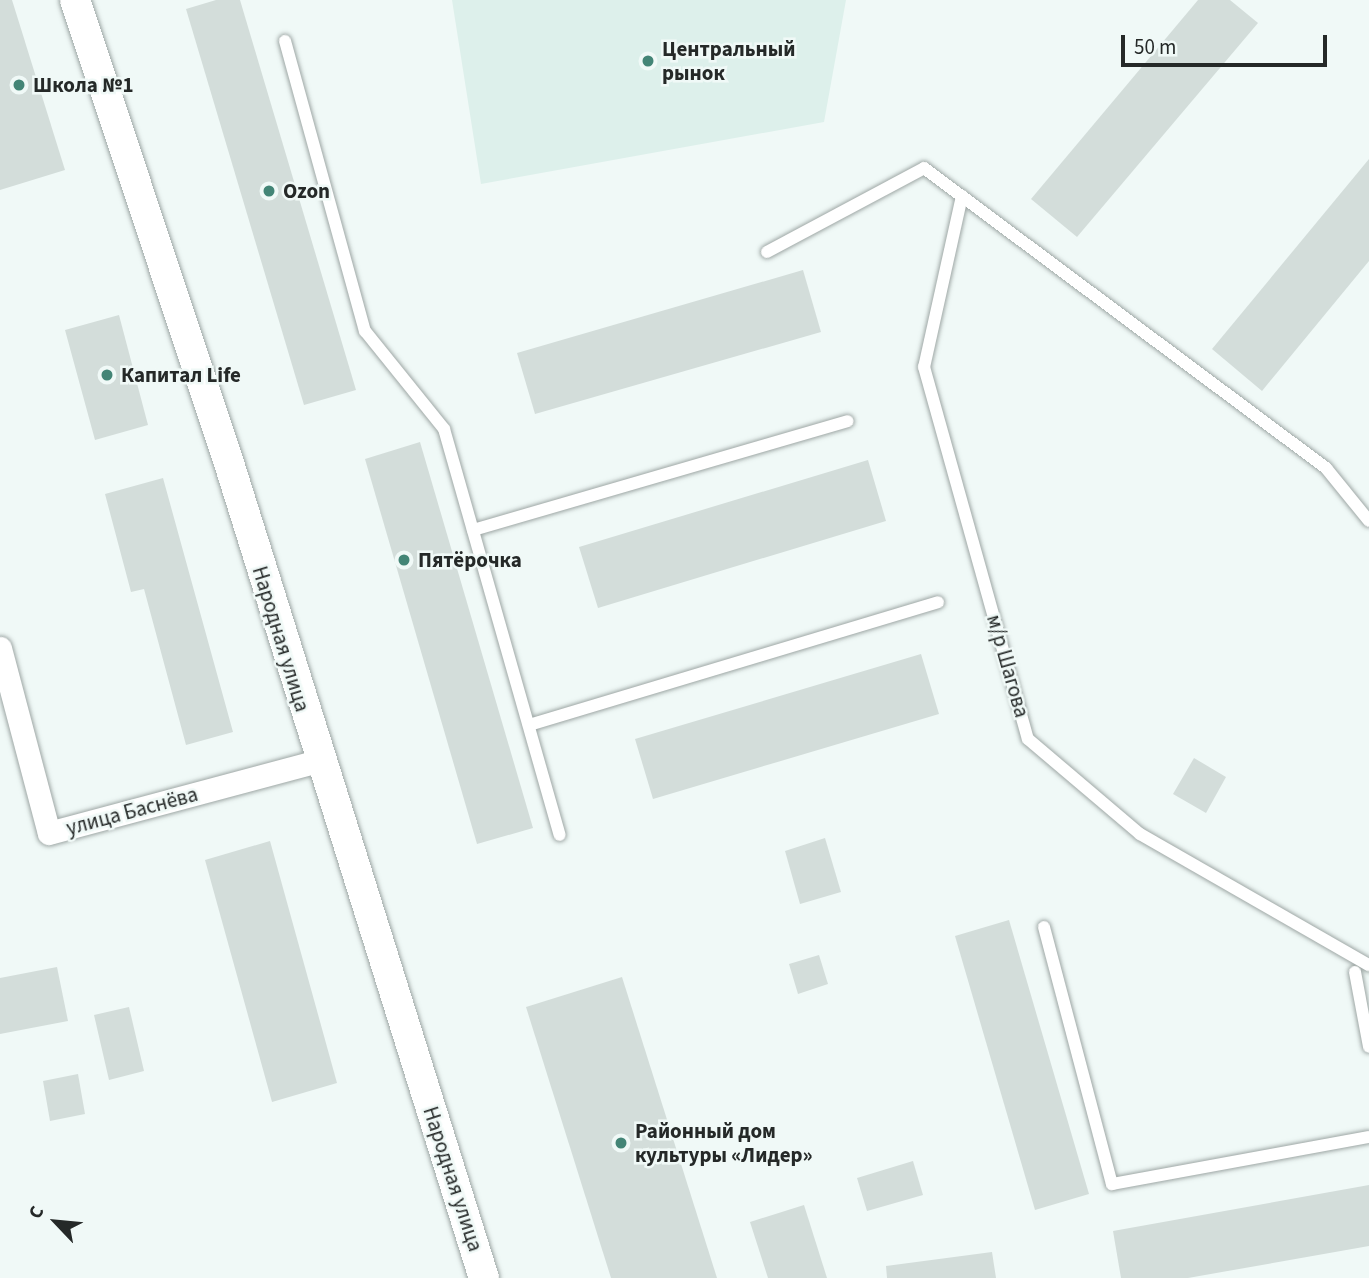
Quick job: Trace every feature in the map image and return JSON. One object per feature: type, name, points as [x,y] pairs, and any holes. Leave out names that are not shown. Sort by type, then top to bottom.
[{"type":"street","name":"Народная улица","points":[[75,0],[229,463],[318,761],[484,1278]]},
{"type":"street","name":"улица Баснёва","points":[[0,648],[49,833],[318,761]]},
{"type":"lane","points":[[285,41],[365,331],[444,429],[561,835]]},
{"type":"lane","points":[[767,252],[924,169],[1326,468],[1369,521]]},
{"type":"lane","name":"м/р Шагова","points":[[962,196],[924,367],[1028,739],[1140,834],[1369,965]]},
{"type":"lane","points":[[473,530],[847,421]]},
{"type":"lane","points":[[529,725],[938,602]]},
{"type":"lane","points":[[1044,927],[1112,1184],[1369,1137]]},
{"type":"lane","points":[[1355,972],[1369,1047]]},
{"type":"shaded area","name":"Центральный рынок","points":[[452,0],[846,0],[824,122],[481,184]]},
{"type":"building","name":"Школа №1","points":[[0,0],[12,0],[65,170],[0,190]]},
{"type":"building","points":[[216,0],[240,0],[356,390],[304,405],[186,9]]},
{"type":"building","points":[[1198,0],[1230,0],[1258,23],[1077,237],[1031,199]]},
{"type":"building","points":[[1369,159],[1369,261],[1262,391],[1212,349]]},
{"type":"building","points":[[803,270],[821,332],[535,414],[517,353]]},
{"type":"building","points":[[119,315],[148,425],[95,440],[65,330]]},
{"type":"building","points":[[420,442],[533,828],[477,844],[365,459]]},
{"type":"building","points":[[868,460],[886,521],[598,608],[579,547]]},
{"type":"building","points":[[163,478],[233,732],[186,745],[144,589],[131,592],[105,494]]},
{"type":"building","points":[[921,654],[939,714],[653,799],[635,739]]},
{"type":"building","points":[[1194,758],[1226,777],[1206,813],[1173,794]]},
{"type":"building","points":[[825,838],[841,892],[800,904],[785,851]]},
{"type":"building","points":[[270,841],[337,1083],[272,1102],[205,860]]},
{"type":"building","points":[[1009,920],[1089,1194],[1035,1210],[955,936]]},
{"type":"building","points":[[819,955],[828,984],[798,994],[789,964]]},
{"type":"building","points":[[57,967],[68,1021],[0,1034],[0,978]]},
{"type":"building","name":"Районный дом культуры «Лидер»","points":[[622,977],[717,1278],[611,1278],[526,1007]]},
{"type":"building","points":[[129,1007],[144,1071],[109,1080],[94,1015]]},
{"type":"building","points":[[78,1074],[85,1114],[50,1121],[43,1081]]},
{"type":"building","points":[[913,1161],[923,1195],[867,1211],[857,1178]]},
{"type":"building","points":[[1369,1185],[1369,1246],[1188,1278],[1121,1278],[1113,1231]]},
{"type":"building","points":[[804,1205],[827,1278],[768,1278],[750,1222]]},
{"type":"building","points":[[992,1252],[996,1278],[887,1278],[886,1266]]},
{"type":"place","name":"Центральный рынок","points":[[648,61]]},
{"type":"place","name":"Школа №1","points":[[19,85]]},
{"type":"place","name":"Ozon","points":[[269,191]]},
{"type":"place","name":"Капитал Life","points":[[107,375]]},
{"type":"place","name":"Пятёрочка","points":[[404,560]]},
{"type":"place","name":"Районный дом культуры «Лидер»","points":[[621,1143]]}]
